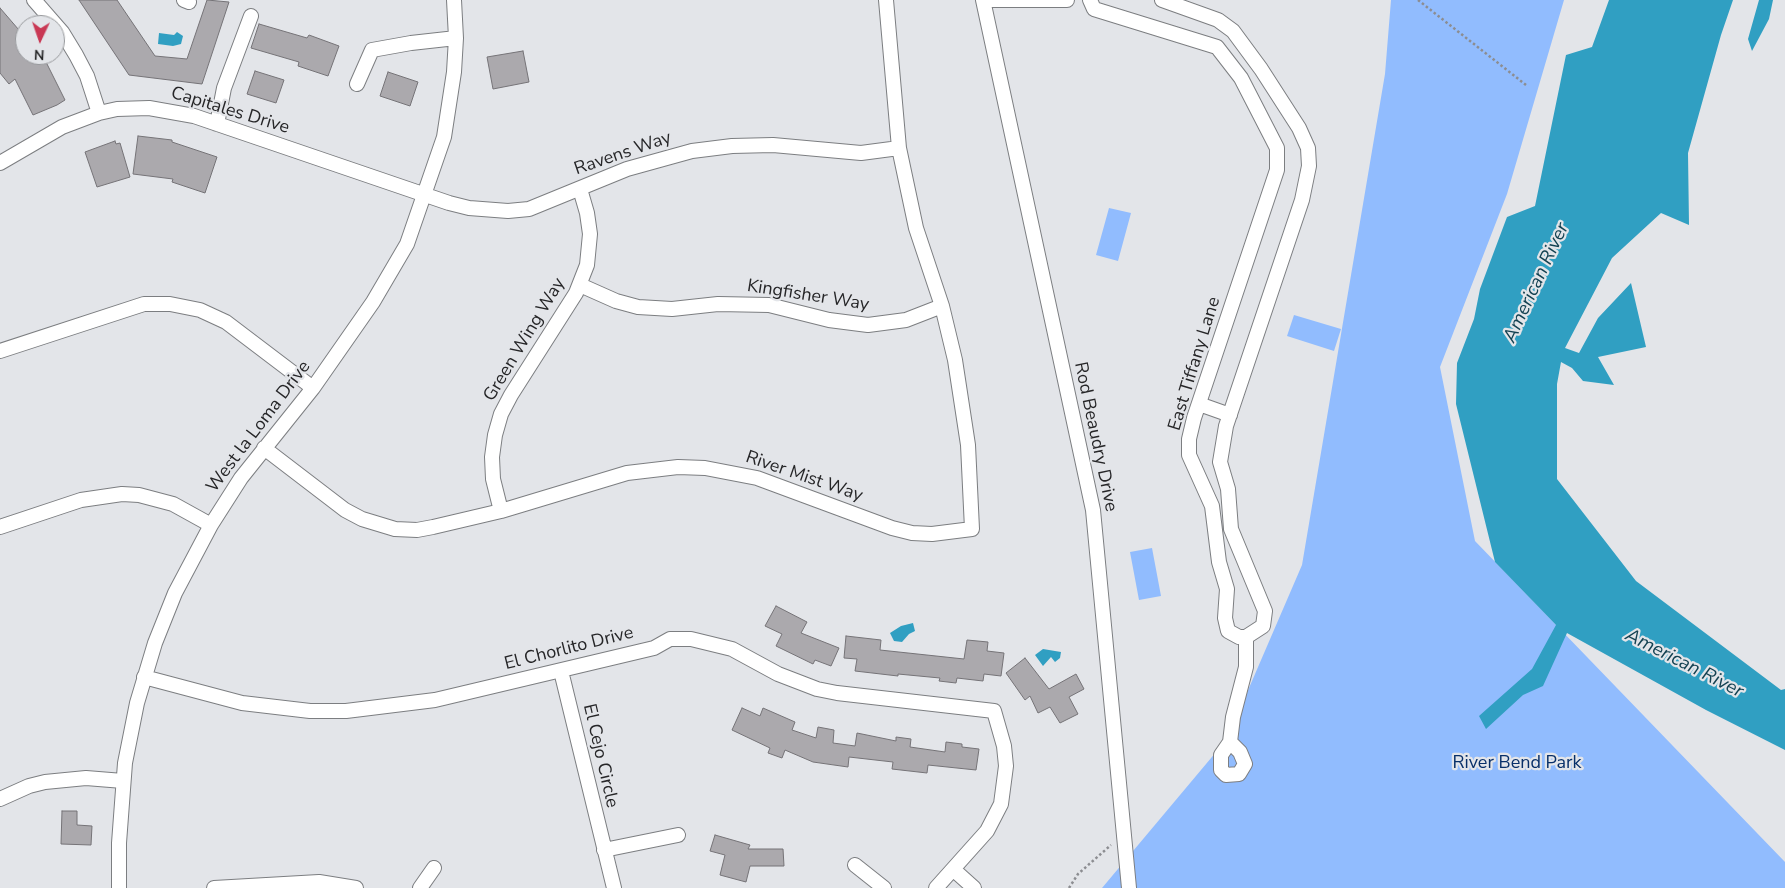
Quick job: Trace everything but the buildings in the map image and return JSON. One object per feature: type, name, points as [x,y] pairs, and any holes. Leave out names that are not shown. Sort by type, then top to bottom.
[{"type":"street","name":"West la Loma Drive","points":[[119,888],[118,843],[123,781],[144,677],[175,593],[211,525],[264,448],[313,388],[391,273],[407,244],[444,137],[450,105],[456,38],[454,0]]},
{"type":"street","name":"River Mist Way","points":[[264,448],[345,510],[379,525],[417,530],[501,511],[627,473],[651,469],[696,468],[731,472],[758,478],[898,530],[932,534],[972,529],[971,480],[963,402],[942,306],[916,228],[899,148],[886,0]]},
{"type":"street","points":[[983,0],[1067,0]]},
{"type":"street","name":"Rod Beaudry Drive","points":[[983,0],[1092,510],[1129,888]]},
{"type":"street","name":"East Tiffany Lane","points":[[1090,0],[1094,9],[1217,47],[1241,78],[1277,148],[1277,170],[1189,439],[1189,455],[1212,506],[1219,562],[1227,589],[1226,618],[1228,631],[1239,637],[1246,636]]},
{"type":"street","points":[[1162,0],[1218,20],[1233,31],[1261,69],[1299,128],[1308,148],[1309,166],[1302,200],[1226,426],[1220,462],[1228,489],[1231,529],[1265,611],[1263,626],[1246,636],[1246,667],[1232,717],[1230,742]]},
{"type":"street","points":[[41,3],[76,55],[87,76],[99,113]]},
{"type":"street","points":[[218,124],[224,88],[251,16]]},
{"type":"street","points":[[357,84],[372,50],[456,38]]},
{"type":"street","name":"Capitales Drive","points":[[0,162],[62,127],[99,113],[117,109],[149,108],[177,112],[218,124],[424,194]]},
{"type":"street","name":"Ravens Way","points":[[424,194],[469,208],[508,211],[529,209],[652,161],[692,151],[732,146],[773,144],[861,154],[899,148]]},
{"type":"street","name":"Green Wing Way","points":[[501,511],[493,479],[492,457],[495,435],[501,414],[511,394],[580,285],[587,265],[590,234],[587,213],[580,189]]},
{"type":"street","name":"Kingfisher Way","points":[[580,285],[616,301],[638,307],[666,309],[718,304],[769,305],[848,324],[868,326],[906,320],[942,306]]},
{"type":"street","points":[[0,351],[144,304],[170,304],[200,310],[226,322],[313,388]]},
{"type":"street","points":[[1199,404],[1230,415]]},
{"type":"street","points":[[0,527],[81,500],[122,494],[139,495],[173,504],[211,525]]},
{"type":"street","name":"El Chorlito Drive","points":[[144,677],[242,703],[310,711],[346,711],[427,702],[654,648],[670,639],[691,639],[732,649],[778,674],[817,689],[994,711],[1004,746],[1006,766],[1001,804],[992,822],[954,870]]},
{"type":"street","name":"El Cejo Circle","points":[[561,671],[614,888]]},
{"type":"street","points":[[0,799],[28,786],[45,782],[86,778],[123,781]]},
{"type":"street","points":[[604,850],[678,835]]},
{"type":"street","points":[[855,865],[884,888]]},
{"type":"street","points":[[420,888],[434,868]]},
{"type":"street","points":[[936,888],[954,870],[974,888]]},
{"type":"street","points":[[214,888],[319,882],[356,888]]},
{"type":"path","points":[[1418,0],[1526,85]]},
{"type":"path","points":[[1068,888],[1078,874],[1123,834]]},
{"type":"green space","name":"River Bend Park","points":[[1391,0],[1564,0],[1507,194],[1440,367],[1475,541],[1785,862],[1785,888],[1102,888],[1227,739],[1302,565],[1385,74]]},
{"type":"green space","points":[[1109,208],[1131,213],[1118,261],[1096,255]]},
{"type":"green space","points":[[1294,315],[1341,329],[1334,351],[1287,336]]},
{"type":"green space","points":[[1152,548],[1161,596],[1139,600],[1130,552]]},
{"type":"water","name":"American River","points":[[1609,0],[1733,0],[1721,35],[1688,153],[1689,225],[1661,213],[1612,258],[1565,348],[1579,353],[1598,318],[1631,283],[1646,347],[1598,357],[1614,385],[1583,381],[1572,368],[1561,362],[1557,384],[1557,479],[1636,581],[1781,690],[1785,689],[1785,750],[1706,710],[1567,633],[1543,686],[1523,695],[1486,729],[1479,716],[1532,669],[1556,625],[1495,562],[1456,404],[1457,363],[1474,319],[1480,289],[1507,217],[1535,206],[1566,55],[1592,47]]},
{"type":"water","points":[[1759,0],[1773,0],[1769,19],[1752,51],[1748,39]]},
{"type":"water","points":[[177,32],[183,36],[181,44],[173,46],[158,44],[159,33],[174,35]]},
{"type":"water","points":[[913,623],[915,631],[909,634],[902,642],[894,641],[890,633],[901,626]]},
{"type":"water","points":[[1043,649],[1061,652],[1060,658],[1055,662],[1051,657],[1043,666],[1035,655]]}]
